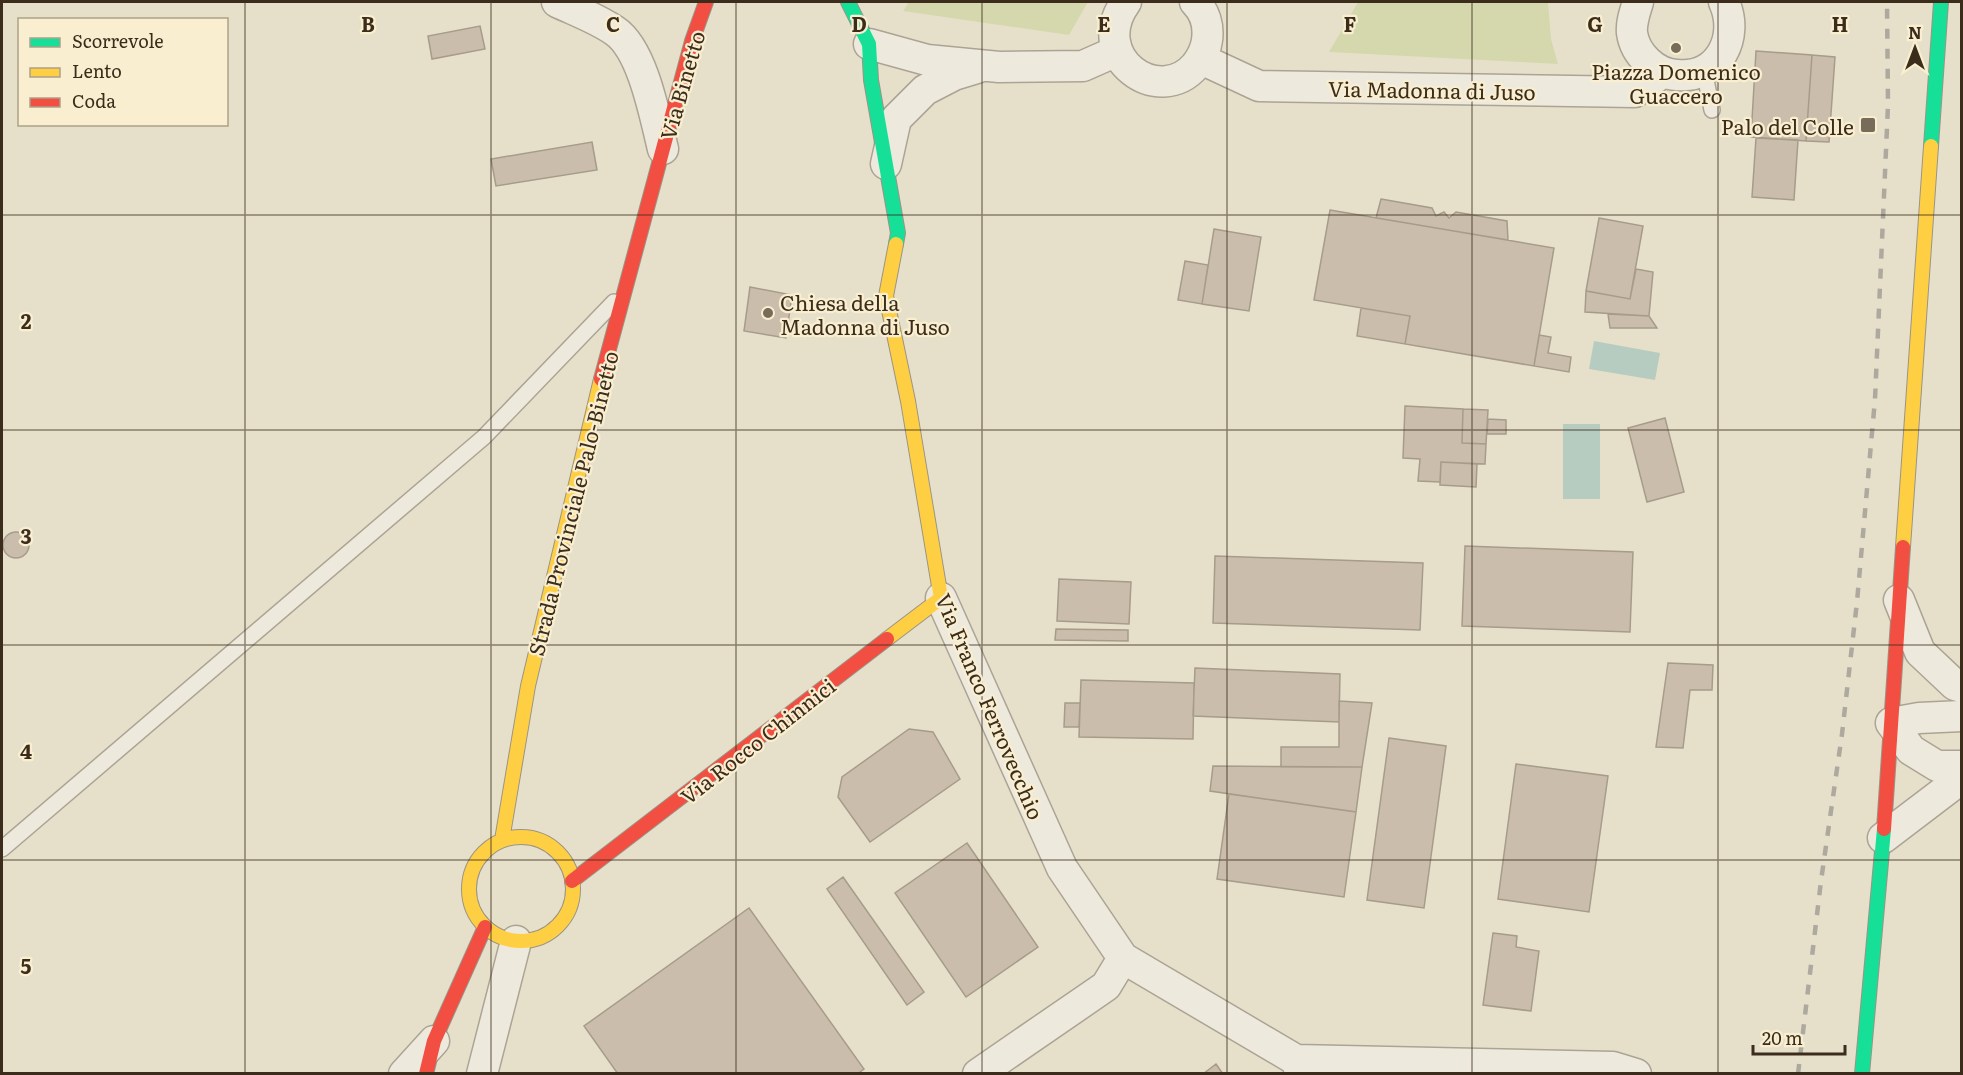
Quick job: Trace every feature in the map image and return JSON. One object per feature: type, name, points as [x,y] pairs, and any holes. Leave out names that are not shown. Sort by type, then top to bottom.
[{"type":"street","points":[[557,2],[617,31],[633,51],[642,74],[661,159]]},
{"type":"street","name":"Via Binetto","points":[[661,159],[692,41],[706,2]]},
{"type":"street","points":[[848,2],[868,44],[927,60],[986,66],[1083,66],[1117,51]]},
{"type":"street","points":[[1126,2],[1114,25],[1117,51],[1132,71],[1156,80],[1169,80],[1182,76],[1201,59],[1207,45],[1208,31],[1205,17],[1196,2]]},
{"type":"street","points":[[1638,2],[1633,17],[1632,34],[1638,50],[1648,63],[1663,72],[1676,75],[1704,70],[1718,60],[1731,30],[1729,14],[1724,2]]},
{"type":"street","points":[[1862,1074],[1883,838],[1941,2]]},
{"type":"street","name":"Via Franco Ferrovecchio","points":[[868,44],[871,80],[898,233],[886,296],[912,423],[941,598],[1062,868],[1123,958],[1299,1067]]},
{"type":"street","name":"Via Madonna di Juso","points":[[1201,59],[1259,86],[1635,92],[1663,72]]},
{"type":"street","points":[[886,164],[896,120],[925,90],[954,75],[986,66]]},
{"type":"street","name":"Strada Provinciale Palo-Binetto","points":[[502,840],[528,686],[597,392],[661,159]]},
{"type":"street","name":"Via Rocco Chinnici","points":[[573,881],[941,598]]},
{"type":"street","points":[[1899,600],[1920,652],[1955,685],[1962,687]]},
{"type":"street","points":[[1891,723],[1919,718],[1962,716]]},
{"type":"street","points":[[1891,723],[1911,750],[1937,766],[1962,766]]},
{"type":"street","points":[[1883,838],[1962,778]]},
{"type":"street","points":[[517,837],[532,838],[547,844],[559,854],[568,867],[573,881],[572,897],[559,925],[546,935],[531,940],[516,941],[504,939],[484,927],[475,915],[468,886],[471,872],[478,859],[489,848],[502,840],[517,837]]},
{"type":"street","points":[[426,1074],[434,1041],[484,927]]},
{"type":"street","points":[[482,1074],[516,941]]},
{"type":"street","points":[[978,1074],[1106,986],[1123,958]]},
{"type":"street","points":[[404,1074],[434,1041]]},
{"type":"street","points":[[1299,1067],[1614,1067],[1636,1074]]},
{"type":"lane","points":[[1704,70],[1712,110]]},
{"type":"lane","points":[[2,849],[484,437],[625,290]]},
{"type":"green space","points":[[909,2],[1088,2],[1069,35],[903,11]]},
{"type":"green space","points":[[1358,2],[1548,2],[1551,39],[1558,64],[1329,52]]},
{"type":"shaded area","points":[[1594,341],[1660,353],[1655,380],[1589,369]]},
{"type":"shaded area","points":[[1563,424],[1600,424],[1600,499],[1563,499]]},
{"type":"building","points":[[480,26],[485,49],[432,59],[428,36]]},
{"type":"building","points":[[1756,51],[1812,55],[1806,141],[1751,137]]},
{"type":"building","points":[[1812,55],[1835,57],[1829,142],[1806,141]]},
{"type":"building","points":[[1756,138],[1798,140],[1794,200],[1752,197]]},
{"type":"building","points":[[592,142],[597,170],[496,186],[491,159]]},
{"type":"building","points":[[1381,199],[1432,208],[1436,216],[1444,212],[1449,218],[1456,212],[1507,221],[1508,240],[1376,218]]},
{"type":"building","points":[[1330,210],[1554,248],[1534,366],[1405,344],[1410,316],[1314,300]]},
{"type":"building","points":[[1599,218],[1643,226],[1630,299],[1586,291]]},
{"type":"building","points":[[1214,229],[1261,237],[1249,311],[1202,304]]},
{"type":"building","points":[[1185,261],[1208,265],[1202,304],[1178,300]]},
{"type":"building","points":[[1636,269],[1653,272],[1649,316],[1585,312],[1586,291],[1630,299]]},
{"type":"building","name":"Chiesa della Madonna di Juso","points":[[750,287],[792,295],[786,338],[744,331]]},
{"type":"building","points":[[1361,308],[1410,316],[1405,344],[1357,336]]},
{"type":"building","points":[[1608,314],[1649,316],[1657,328],[1610,328]]},
{"type":"building","points":[[1539,335],[1551,337],[1548,353],[1571,357],[1569,372],[1534,366]]},
{"type":"building","points":[[1405,406],[1463,409],[1462,443],[1486,444],[1485,464],[1441,462],[1440,482],[1418,481],[1420,459],[1403,458]]},
{"type":"building","points":[[1463,409],[1488,410],[1486,444],[1462,443]]},
{"type":"building","points":[[1665,418],[1684,492],[1647,502],[1628,428]]},
{"type":"building","points":[[1488,419],[1506,420],[1506,434],[1487,434]]},
{"type":"building","points":[[1441,462],[1477,464],[1476,487],[1440,485]]},
{"type":"building","points":[[16,532],[25,536],[29,545],[25,554],[16,558],[7,554],[3,545],[7,536]]},
{"type":"building","points":[[1465,546],[1633,552],[1630,632],[1462,626]]},
{"type":"building","points":[[1215,556],[1423,563],[1420,630],[1213,623]]},
{"type":"building","points":[[1059,579],[1131,582],[1129,624],[1057,621]]},
{"type":"building","points":[[1056,629],[1128,630],[1128,641],[1055,640]]},
{"type":"building","points":[[1668,663],[1713,665],[1712,690],[1690,690],[1683,748],[1656,747]]},
{"type":"building","points":[[1195,668],[1340,674],[1339,722],[1193,716]]},
{"type":"building","points":[[1081,680],[1194,683],[1193,739],[1079,737]]},
{"type":"building","points":[[1339,701],[1372,703],[1362,767],[1281,767],[1281,747],[1339,747]]},
{"type":"building","points":[[1065,703],[1080,703],[1079,727],[1064,727]]},
{"type":"building","points":[[909,729],[933,732],[960,779],[870,842],[838,797],[842,777]]},
{"type":"building","points":[[1389,738],[1446,746],[1424,908],[1367,900]]},
{"type":"building","points":[[1516,764],[1608,776],[1589,912],[1498,899]]},
{"type":"building","points":[[1213,766],[1362,767],[1356,812],[1210,791]]},
{"type":"building","points":[[1229,794],[1356,812],[1344,897],[1217,879]]},
{"type":"building","points":[[967,843],[1038,947],[966,997],[895,893]]},
{"type":"building","points":[[843,877],[924,992],[907,1005],[827,889]]},
{"type":"building","points":[[749,908],[864,1069],[857,1074],[618,1074],[584,1026]]},
{"type":"building","points":[[1493,933],[1517,936],[1516,947],[1539,951],[1531,1011],[1483,1005]]},
{"type":"building","points":[[1216,1064],[1223,1074],[1203,1074]]},
{"type":"railway","points":[[1798,1074],[1821,881],[1842,734],[1857,602],[1875,399],[1888,105],[1887,2]]},
{"type":"traffic: fast","points":[[848,2],[869,44],[871,80],[898,233],[896,244]]},
{"type":"traffic: fast","points":[[1931,146],[1941,2]]},
{"type":"traffic: fast","points":[[1862,1074],[1884,829]]},
{"type":"traffic: slow","points":[[1903,547],[1931,146]]},
{"type":"traffic: slow","points":[[887,639],[941,598],[908,401],[886,296],[896,244]]},
{"type":"traffic: slow","points":[[502,840],[528,686],[601,379]]},
{"type":"traffic: slow","points":[[521,837],[541,841],[558,852],[569,869],[573,889],[569,909],[558,926],[541,937],[521,941],[501,937],[484,926],[473,909],[469,889],[473,869],[484,852],[501,841],[521,837]]},
{"type":"traffic: jam","points":[[601,379],[692,41],[706,2]]},
{"type":"traffic: jam","points":[[1884,829],[1903,547]]},
{"type":"traffic: jam","points":[[572,881],[887,639]]},
{"type":"traffic: jam","points":[[426,1074],[434,1041],[485,927]]},
{"type":"place","name":"Piazza Domenico Guaccero","points":[[1676,48]]},
{"type":"place","name":"Palo del Colle","points":[[1868,125]]},
{"type":"place","name":"Chiesa della Madonna di Juso","points":[[768,313]]}]
